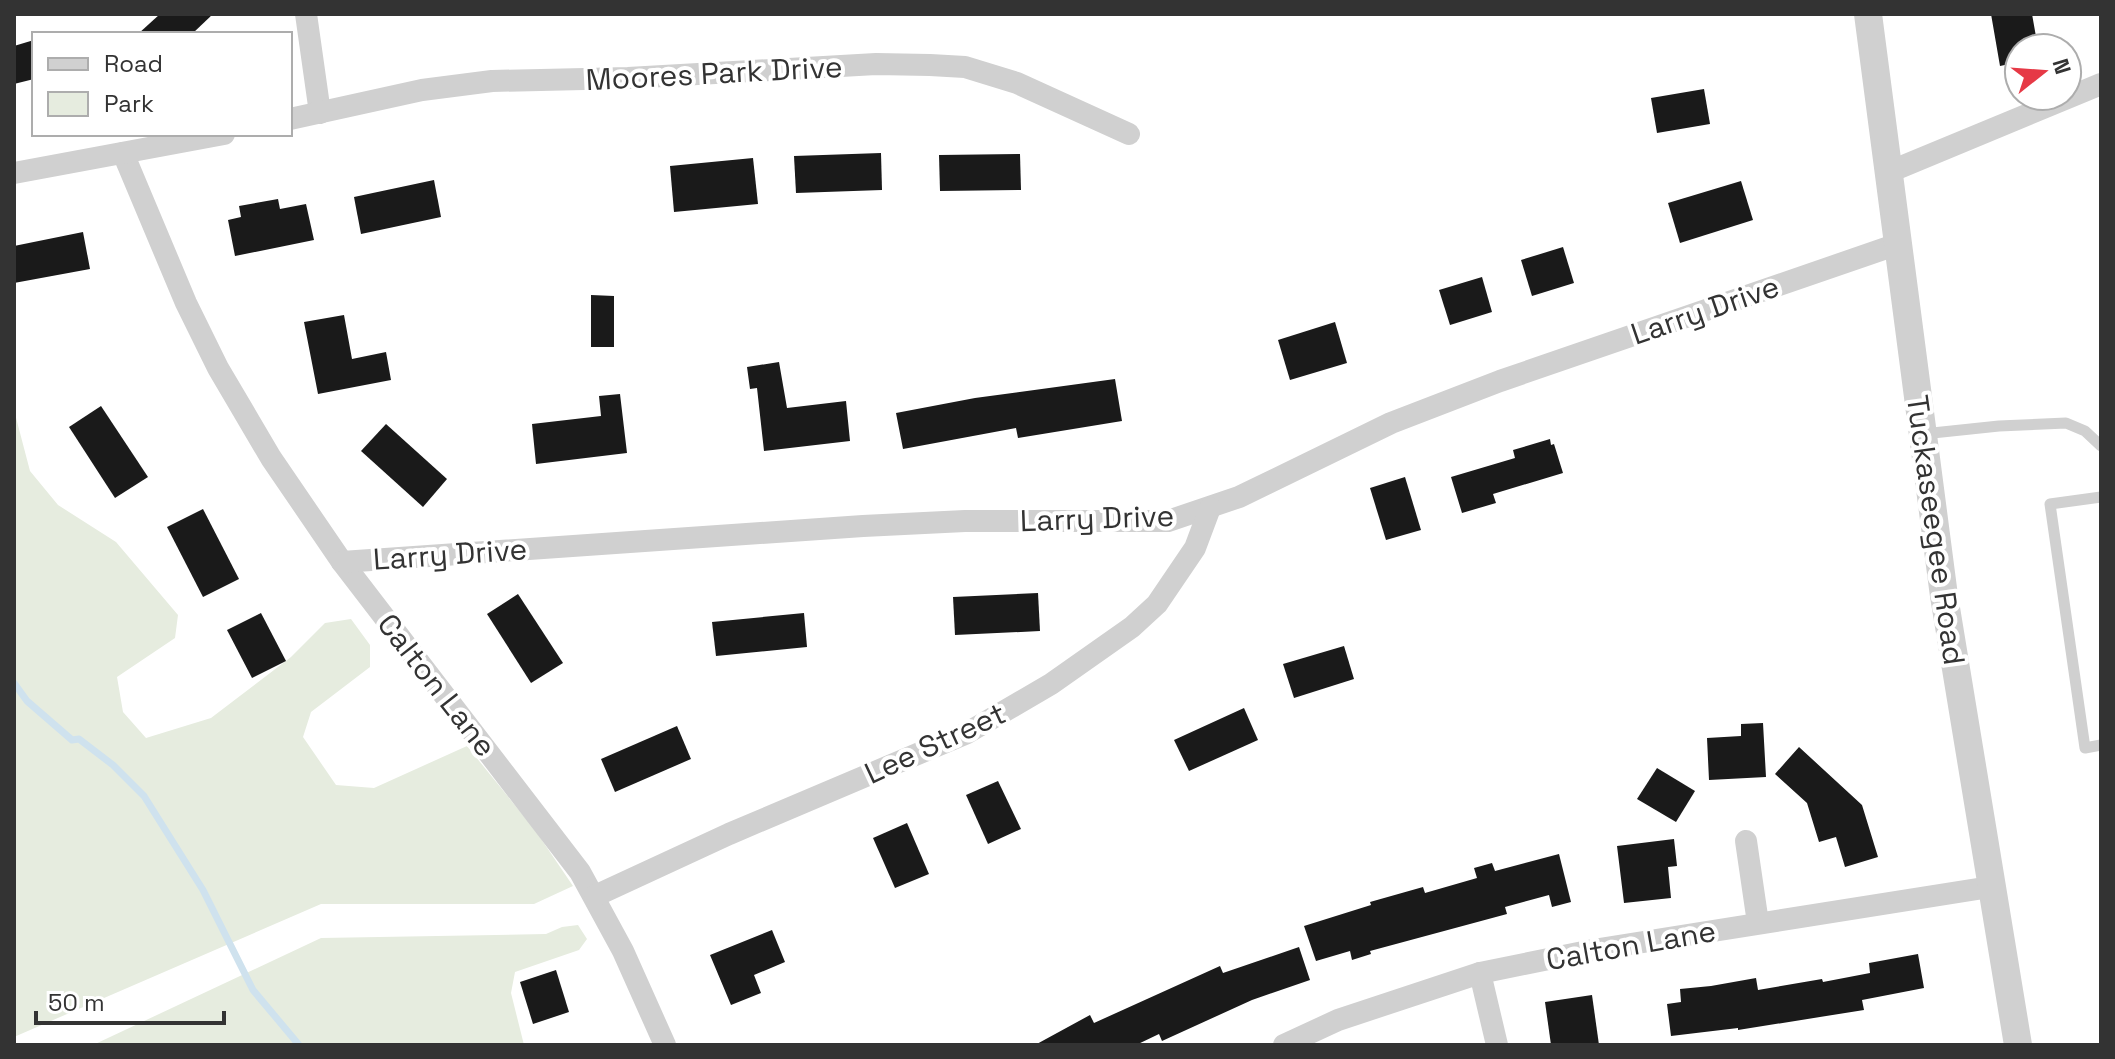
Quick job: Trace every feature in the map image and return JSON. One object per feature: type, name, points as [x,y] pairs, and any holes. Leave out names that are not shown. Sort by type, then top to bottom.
[{"type":"street","points":[[306,14],[320,113]]},
{"type":"street","name":"Tuckaseegee Road","points":[[1868,14],[1944,596],[2018,1045]]},
{"type":"street","name":"Moores Park Drive","points":[[292,119],[422,90],[492,81],[628,78],[876,64],[965,67],[1017,83],[1129,134]]},
{"type":"street","points":[[1889,172],[2101,84]]},
{"type":"street","points":[[14,173],[213,136]]},
{"type":"street","name":"Calton Lane","points":[[123,153],[186,303],[218,368],[271,458],[342,562],[564,850],[595,896],[665,1045]]},
{"type":"street","name":"Larry Drive","points":[[342,562],[863,526],[965,521],[1168,521],[1210,508],[1291,473],[1391,423],[1500,381],[1898,244]]},
{"type":"street","name":"Lee Street","points":[[595,896],[729,834],[967,733],[1051,684],[1132,627],[1157,604],[1195,548],[1210,508]]},
{"type":"street","points":[[1746,841],[1758,923]]},
{"type":"street","name":"Calton Lane","points":[[1284,1045],[1338,1020],[1480,973],[1593,950],[1990,887]]},
{"type":"street","points":[[1480,973],[1497,1045]]},
{"type":"lane","points":[[1923,434],[2066,423],[2085,431],[2101,446]]},
{"type":"lane","points":[[2101,497],[2050,504],[2085,748],[2101,745]]},
{"type":"green space","points":[[14,410],[30,471],[58,505],[116,542],[178,615],[175,638],[117,677],[123,712],[146,738],[211,718],[291,657],[325,623],[351,619],[370,645],[370,667],[311,712],[303,737],[336,785],[374,788],[467,746],[535,830],[573,886],[534,904],[321,904],[14,1037]]},
{"type":"green space","points":[[578,925],[587,939],[579,950],[515,972],[511,993],[524,1045],[93,1045],[321,938],[546,934],[562,927]]},
{"type":"building","points":[[160,14],[213,14],[194,32],[140,32]]},
{"type":"building","points":[[1991,14],[2032,14],[2035,32],[2003,32],[2003,65],[2000,66]]},
{"type":"building","points":[[32,41],[32,80],[14,84],[14,46]]},
{"type":"building","points":[[1704,89],[1710,124],[1657,133],[1651,98]]},
{"type":"building","points":[[881,153],[882,190],[796,193],[794,156]]},
{"type":"building","points":[[1020,154],[1021,190],[940,191],[939,155]]},
{"type":"building","points":[[753,158],[758,204],[674,212],[670,166]]},
{"type":"building","points":[[434,180],[441,217],[361,234],[354,197]]},
{"type":"building","points":[[1741,181],[1753,220],[1680,243],[1668,203]]},
{"type":"building","points":[[278,199],[280,209],[306,204],[314,240],[235,256],[228,220],[241,217],[239,206]]},
{"type":"building","points":[[83,232],[90,269],[14,283],[14,246]]},
{"type":"building","points":[[1563,247],[1574,283],[1532,296],[1521,260]]},
{"type":"building","points":[[1482,277],[1492,312],[1450,325],[1439,290]]},
{"type":"building","points":[[591,295],[614,296],[614,347],[591,347]]},
{"type":"building","points":[[344,315],[352,359],[386,352],[391,380],[318,394],[304,322]]},
{"type":"building","points":[[1335,322],[1347,363],[1290,380],[1278,340]]},
{"type":"building","points":[[779,362],[787,408],[846,401],[850,441],[764,451],[757,388],[750,389],[747,367]]},
{"type":"building","points":[[1115,379],[1122,421],[1018,438],[1016,428],[903,449],[896,413],[975,398]]},
{"type":"building","points":[[620,394],[627,453],[536,464],[532,424],[601,416],[599,396]]},
{"type":"building","points":[[101,406],[148,477],[115,498],[69,427]]},
{"type":"building","points":[[386,424],[447,479],[423,507],[361,451]]},
{"type":"building","points":[[1550,439],[1563,473],[1493,494],[1496,503],[1462,513],[1451,477],[1515,458],[1513,450]]},
{"type":"building","points":[[1405,477],[1421,530],[1386,540],[1370,488]]},
{"type":"building","points":[[203,509],[239,579],[203,597],[167,527]]},
{"type":"building","points":[[1038,593],[1040,631],[955,635],[953,597]]},
{"type":"building","points":[[518,594],[563,663],[531,683],[487,614]]},
{"type":"building","points":[[261,613],[286,661],[252,678],[227,630]]},
{"type":"building","points":[[804,613],[807,647],[716,656],[712,622]]},
{"type":"building","points":[[1344,646],[1354,679],[1294,698],[1283,664]]},
{"type":"building","points":[[1244,708],[1258,740],[1189,771],[1174,740]]},
{"type":"building","points":[[1763,723],[1766,777],[1709,780],[1707,738],[1741,736],[1741,724]]},
{"type":"building","points":[[677,726],[691,759],[615,792],[601,759]]},
{"type":"building","points":[[1799,747],[1862,805],[1878,857],[1845,867],[1836,837],[1819,842],[1807,803],[1775,774]]},
{"type":"building","points":[[1657,768],[1695,791],[1676,822],[1637,799]]},
{"type":"building","points":[[998,781],[1021,829],[988,844],[966,795]]},
{"type":"building","points":[[907,823],[929,874],[895,888],[873,838]]},
{"type":"building","points":[[1674,839],[1677,866],[1668,867],[1671,898],[1624,903],[1617,846]]},
{"type":"building","points":[[1559,854],[1571,902],[1552,907],[1549,895],[1505,907],[1507,914],[1370,951],[1371,954],[1352,960],[1350,951],[1316,961],[1304,926],[1423,887],[1425,893],[1477,878],[1474,868],[1492,863],[1495,871]]},
{"type":"building","points":[[772,930],[785,962],[754,975],[761,993],[731,1005],[710,955]]},
{"type":"building","points":[[1299,947],[1310,980],[1252,1000],[1162,1041],[1159,1034],[1136,1045],[1035,1045],[1090,1015],[1094,1023],[1220,966],[1223,973]]},
{"type":"building","points":[[1918,954],[1924,988],[1862,1000],[1864,1010],[1738,1030],[1671,1036],[1667,1004],[1681,1002],[1680,989],[1756,978],[1758,990],[1822,979],[1823,982],[1870,973],[1869,963]]},
{"type":"building","points":[[556,970],[569,1012],[533,1024],[520,982]]},
{"type":"building","points":[[1592,995],[1599,1045],[1551,1045],[1545,1002]]},
{"type":"waterway","points":[[14,683],[27,701],[72,740],[79,739],[113,765],[144,796],[203,890],[253,990],[299,1045]]}]
